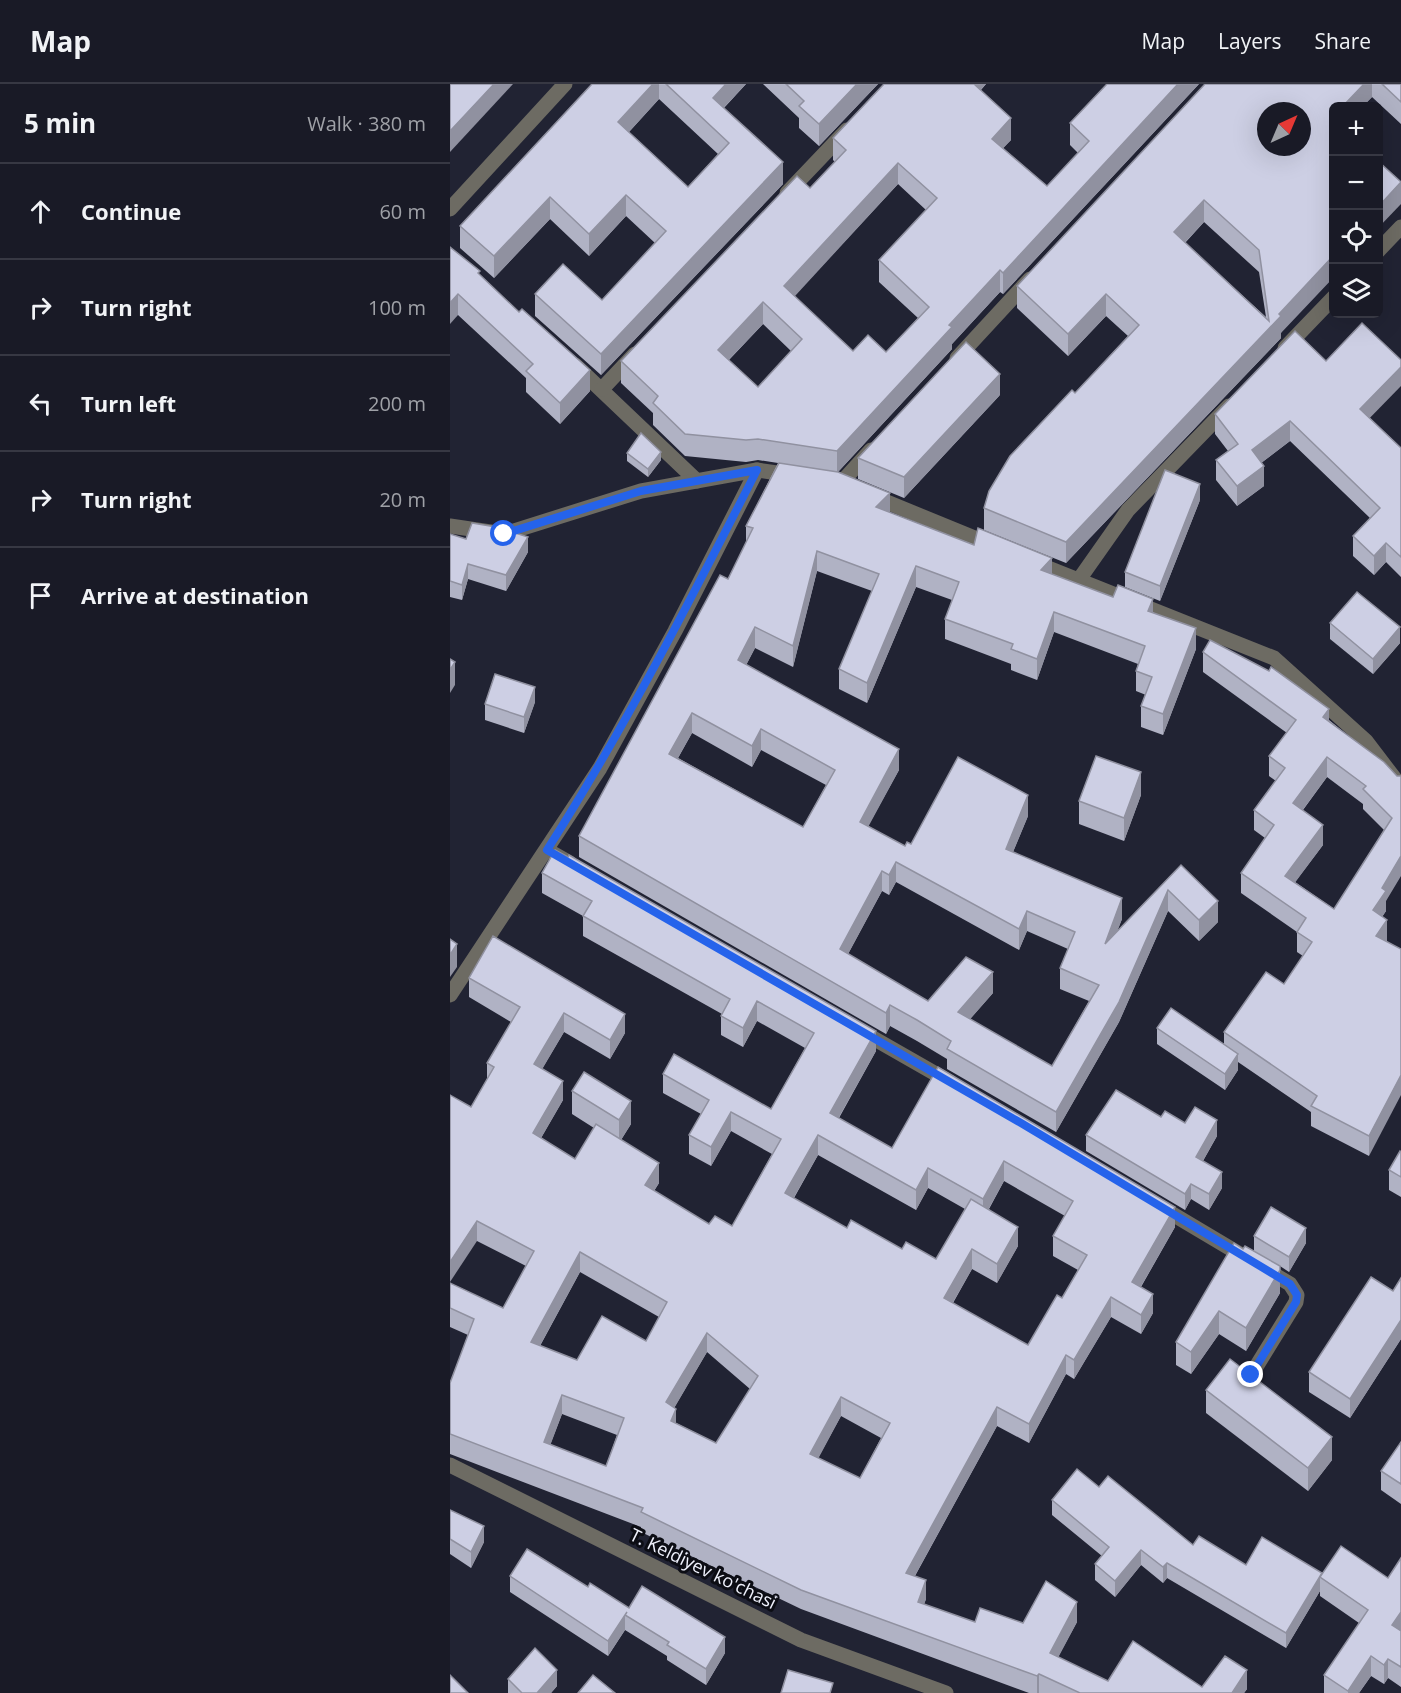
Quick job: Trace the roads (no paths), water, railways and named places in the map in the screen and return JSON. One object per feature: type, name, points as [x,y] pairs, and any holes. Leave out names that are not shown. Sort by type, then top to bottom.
[{"type":"street","points":[[450,209],[566,84]]},
{"type":"street","points":[[778,202],[859,118]]},
{"type":"street","points":[[1383,246],[1401,227]]},
{"type":"street","points":[[945,370],[1042,266]]},
{"type":"street","points":[[1276,357],[1329,302]]},
{"type":"street","points":[[602,389],[642,346]]},
{"type":"street","points":[[560,351],[697,481]]},
{"type":"street","points":[[1078,580],[1128,510],[1243,391]]},
{"type":"street","points":[[881,440],[846,486],[1274,658],[1365,741],[1401,787]]},
{"type":"street","points":[[450,995],[600,768],[675,631],[757,470]]},
{"type":"street","points":[[450,526],[504,534],[641,491],[757,470],[809,478]]},
{"type":"street","points":[[547,850],[588,874]]},
{"type":"street","points":[[845,1022],[968,1093]]},
{"type":"street","points":[[1144,1197],[1290,1284],[1297,1295],[1296,1302],[1251,1375]]},
{"type":"street","name":"T. Keldiyev ko'chasi","points":[[450,1465],[801,1640],[946,1693]]}]
